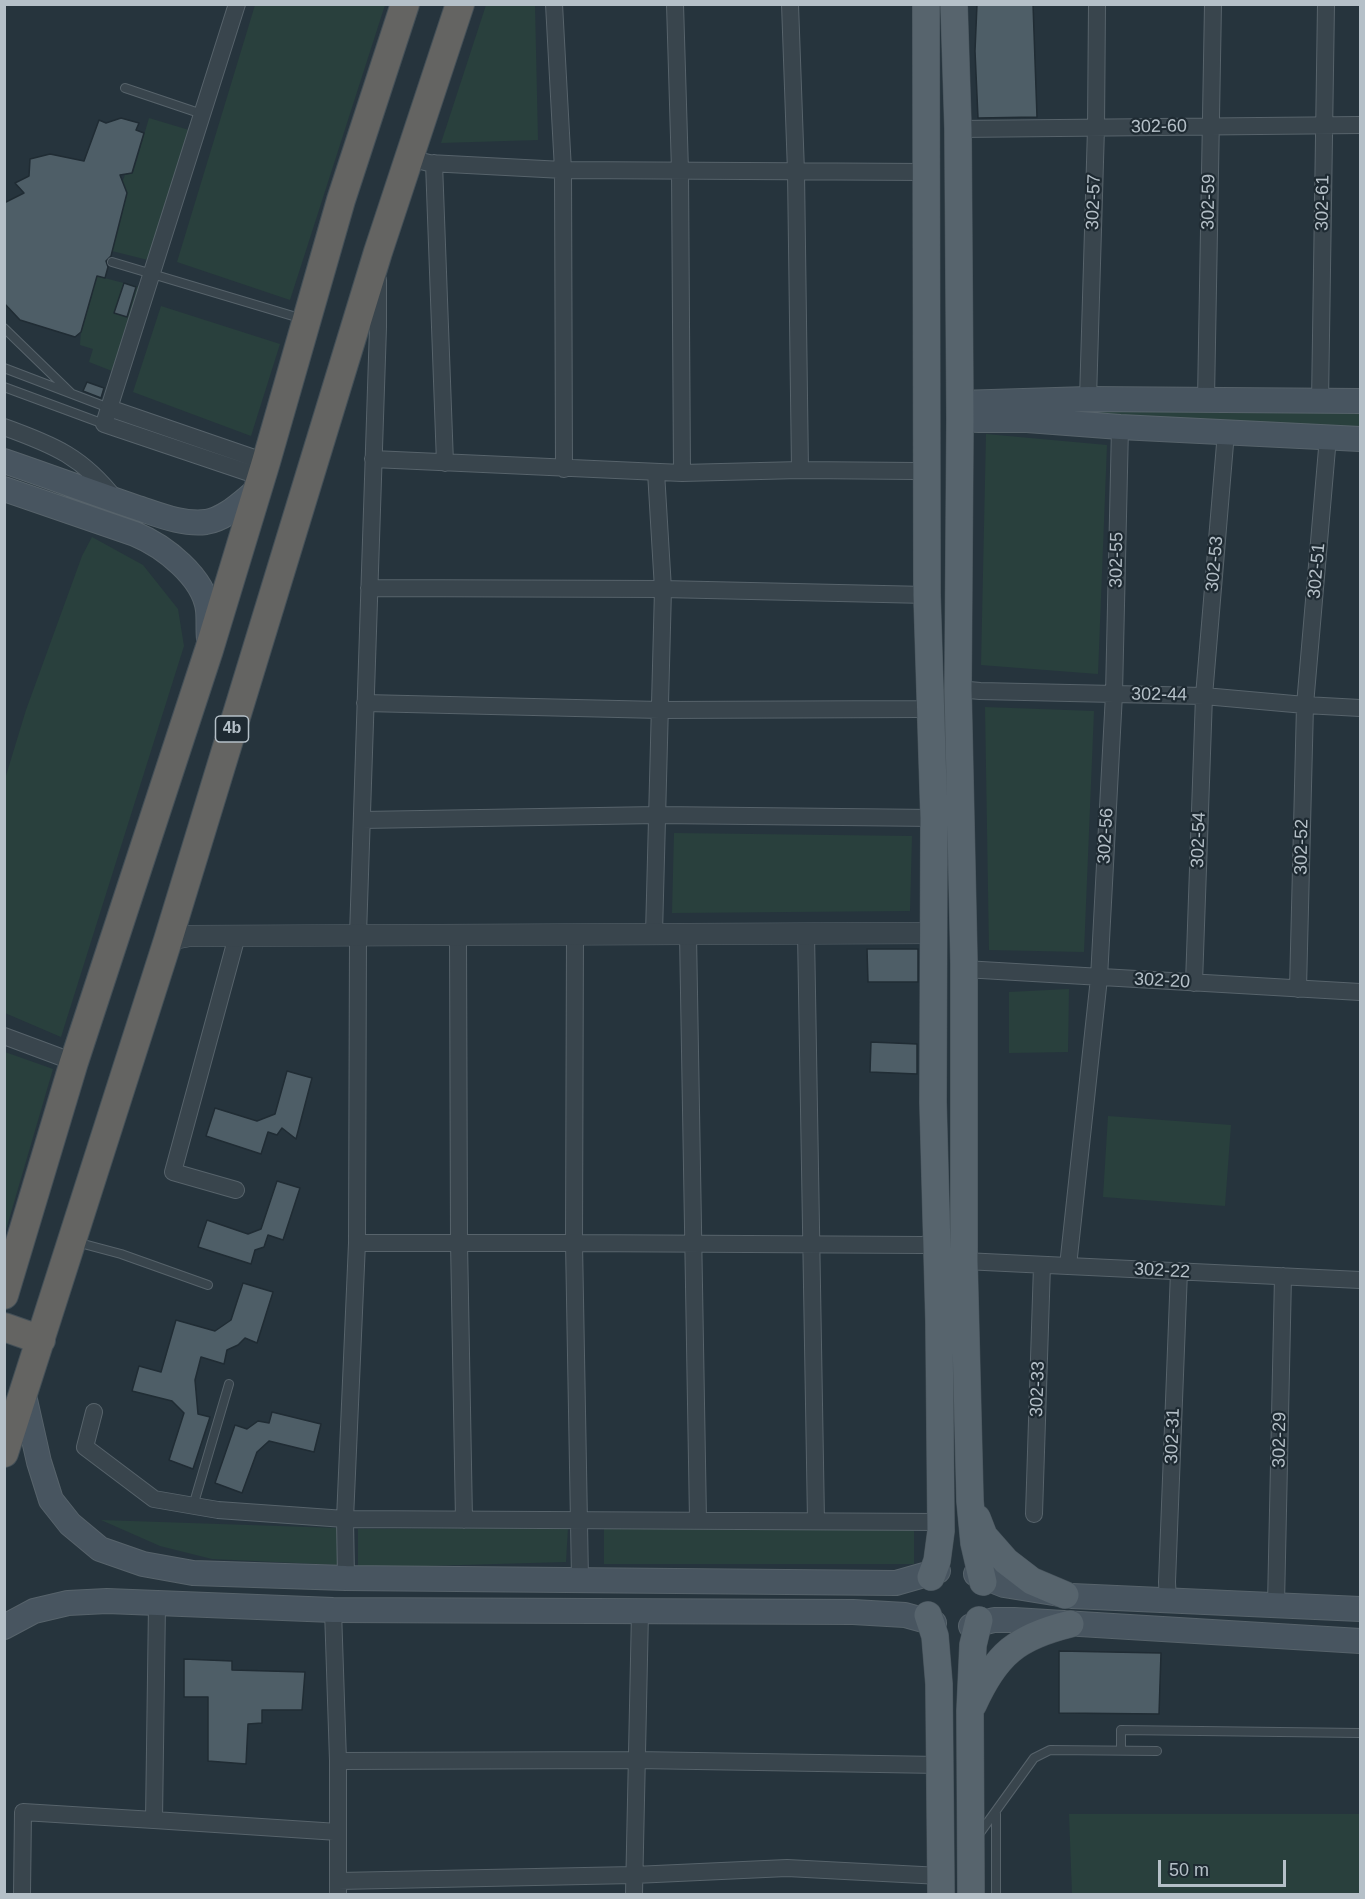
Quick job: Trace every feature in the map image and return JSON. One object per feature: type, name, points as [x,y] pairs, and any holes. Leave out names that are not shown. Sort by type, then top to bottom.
[{"type":"highway","name":"4b","points":[[4,1295],[74,1062],[209,650],[341,200],[405,4]]},
{"type":"highway","name":"4b","points":[[4,1453],[168,940],[378,252],[422,161],[460,4]]},
{"type":"highway","points":[[4,1327],[41,1340]]},
{"type":"main road","points":[[926,4],[927,595],[934,818],[933,1102],[939,1322],[941,1522],[940,1547],[934,1574],[923,1596],[938,1652],[941,1885]]},
{"type":"main road","points":[[954,4],[958,129],[960,411],[958,689],[964,969],[964,1261],[970,1501],[974,1543],[987,1602],[985,1611],[976,1623],[973,1645],[970,1711],[972,1894]]},
{"type":"main road","points":[[960,411],[979,420],[1088,399],[1360,401]]},
{"type":"main road","points":[[1028,410],[1120,427],[1360,439]]},
{"type":"main road","points":[[4,461],[182,521],[207,522],[228,513],[261,477]]},
{"type":"main road","points":[[4,489],[135,534],[165,550],[178,561],[199,586],[208,608],[209,650]]},
{"type":"main road","points":[[939,1322],[967,1324]]},
{"type":"main road","points":[[23,1391],[39,1462],[51,1500],[70,1524],[100,1549],[143,1564],[193,1574],[346,1578],[896,1583],[934,1574],[948,1567],[958,1567],[968,1569],[980,1578],[1004,1585],[1077,1596],[1360,1608]]},
{"type":"main road","points":[[970,1501],[984,1536],[1006,1561],[1032,1581],[1077,1596]]},
{"type":"main road","points":[[190,1604],[193,1574]]},
{"type":"main road","points":[[853,1611],[855,1582]]},
{"type":"main road","points":[[1077,1596],[1079,1625]]},
{"type":"main road","points":[[4,1628],[34,1611],[69,1604],[107,1601],[333,1610],[853,1611],[905,1615],[931,1620],[942,1628],[952,1630],[962,1630],[976,1623],[994,1620],[1014,1620],[1360,1641]]},
{"type":"main road","points":[[970,1711],[983,1682],[1016,1645],[1044,1630],[1079,1625]]},
{"type":"street","points":[[237,4],[106,416],[261,477]]},
{"type":"street","points":[[554,4],[563,170],[564,469]]},
{"type":"street","points":[[675,4],[680,171],[682,473]]},
{"type":"street","points":[[790,4],[796,172],[801,470]]},
{"type":"street","name":"302-57","points":[[1088,399],[1096,128],[1097,4]]},
{"type":"street","name":"302-59","points":[[1206,399],[1213,4]]},
{"type":"street","name":"302-61","points":[[1320,402],[1326,4]]},
{"type":"street","name":"302-60","points":[[958,129],[1360,125]]},
{"type":"street","points":[[445,463],[422,161],[563,170],[927,172]]},
{"type":"street","points":[[346,1578],[345,1519],[357,1244],[358,935],[378,327],[378,252]]},
{"type":"street","points":[[4,427],[42,441],[76,459],[91,471],[116,500]]},
{"type":"street","name":"302-55","points":[[1114,694],[1120,427]]},
{"type":"street","name":"302-53","points":[[1204,696],[1226,432]]},
{"type":"street","name":"302-51","points":[[1305,705],[1328,437]]},
{"type":"street","points":[[373,459],[682,473],[801,470],[915,471],[927,469]]},
{"type":"street","points":[[654,934],[663,589],[656,472]]},
{"type":"street","points":[[369,588],[663,589],[927,595]]},
{"type":"street","name":"302-44","points":[[958,689],[980,692],[1204,696],[1360,708]]},
{"type":"street","name":"302-56","points":[[1068,1266],[1099,978],[1114,694]]},
{"type":"street","name":"302-54","points":[[1194,983],[1204,696]]},
{"type":"street","points":[[365,703],[660,710],[919,710],[932,707]]},
{"type":"street","name":"302-52","points":[[1299,989],[1305,705]]},
{"type":"street","points":[[362,820],[658,815],[934,818]]},
{"type":"street","points":[[806,933],[816,1521]]},
{"type":"street","points":[[168,940],[189,936],[934,933]]},
{"type":"street","points":[[458,934],[459,1242],[464,1520]]},
{"type":"street","points":[[575,934],[573,1243],[580,1580]]},
{"type":"street","points":[[688,934],[698,1520]]},
{"type":"street","points":[[236,1190],[173,1172],[237,936]]},
{"type":"street","name":"302-20","points":[[964,969],[1360,992]]},
{"type":"street","points":[[4,1035],[74,1062]]},
{"type":"street","points":[[357,1244],[459,1242],[922,1245],[936,1242]]},
{"type":"street","name":"302-22","points":[[964,1261],[1360,1280]]},
{"type":"street","name":"302-33","points":[[1034,1514],[1042,1265]]},
{"type":"street","name":"302-31","points":[[1168,1600],[1179,1271]]},
{"type":"street","name":"302-29","points":[[1276,1604],[1283,1276]]},
{"type":"street","points":[[94,1412],[85,1447],[154,1499],[193,1507],[345,1519],[941,1522]]},
{"type":"street","points":[[154,1820],[157,1604]]},
{"type":"street","points":[[333,1610],[338,1761],[338,1888],[787,1868],[941,1885]]},
{"type":"street","points":[[634,1894],[640,1612]]},
{"type":"street","points":[[338,1761],[636,1760],[940,1765]]},
{"type":"street","points":[[22,1894],[24,1812],[338,1832]]},
{"type":"lane","points":[[125,88],[202,114]]},
{"type":"lane","points":[[112,262],[306,320]]},
{"type":"lane","points":[[4,328],[73,395]]},
{"type":"lane","points":[[4,368],[73,395],[106,416]]},
{"type":"lane","points":[[4,387],[106,416]]},
{"type":"lane","points":[[72,1241],[121,1254],[208,1286]]},
{"type":"lane","points":[[193,1507],[229,1384]]},
{"type":"lane","points":[[1121,1750],[1121,1730],[1360,1733]]},
{"type":"lane","points":[[972,1845],[1034,1758],[1050,1750],[1157,1750]]},
{"type":"lane","points":[[996,1814],[996,1894]]},
{"type":"green space","points":[[255,5],[385,5],[290,300],[177,262]]},
{"type":"green space","points":[[486,5],[535,5],[538,140],[441,143]]},
{"type":"green space","points":[[149,118],[189,130],[148,260],[112,251],[127,193],[121,185],[125,175],[133,173]]},
{"type":"green space","points":[[93,275],[139,287],[112,371],[89,362],[93,349],[80,345],[81,332],[92,295]]},
{"type":"green space","points":[[161,306],[280,344],[251,436],[133,392]]},
{"type":"green space","points":[[1091,409],[1360,410],[1360,427],[1091,417]]},
{"type":"green space","points":[[986,434],[1107,445],[1098,674],[981,665]]},
{"type":"green space","points":[[92,537],[143,565],[178,609],[184,646],[61,1037],[5,1013],[5,779],[26,710],[82,556]]},
{"type":"green space","points":[[985,707],[1094,711],[1084,952],[989,950]]},
{"type":"green space","points":[[674,833],[912,836],[910,911],[672,913]]},
{"type":"green space","points":[[1069,989],[1068,1052],[1009,1053],[1009,992]]},
{"type":"green space","points":[[4,1052],[53,1069],[5,1233]]},
{"type":"green space","points":[[1108,1116],[1231,1125],[1225,1206],[1103,1197]]},
{"type":"green space","points":[[101,1520],[338,1528],[338,1565],[212,1559],[160,1546]]},
{"type":"green space","points":[[604,1527],[914,1528],[914,1564],[604,1564]]},
{"type":"green space","points":[[568,1528],[566,1562],[358,1568],[358,1529]]},
{"type":"green space","points":[[1069,1814],[1360,1814],[1360,1894],[1072,1894]]},
{"type":"building","points":[[977,4],[1033,4],[1037,117],[978,118],[975,51]]},
{"type":"building","points":[[121,118],[139,123],[136,130],[144,133],[132,173],[120,175],[127,193],[111,256],[106,261],[108,267],[105,278],[97,276],[81,332],[75,337],[20,320],[4,303],[4,203],[24,193],[15,183],[29,176],[30,159],[50,154],[84,161],[99,120],[106,123]]},
{"type":"building","points":[[124,283],[136,287],[127,317],[114,313]]},
{"type":"building","points":[[87,382],[104,388],[101,398],[83,391]]},
{"type":"building","points":[[867,949],[918,949],[918,982],[868,982]]},
{"type":"building","points":[[871,1042],[917,1044],[917,1074],[870,1072]]},
{"type":"building","points":[[287,1071],[312,1078],[296,1139],[282,1128],[277,1135],[268,1132],[261,1154],[206,1136],[215,1108],[257,1121],[275,1114]]},
{"type":"building","points":[[277,1181],[300,1188],[283,1240],[268,1235],[264,1247],[255,1250],[251,1264],[198,1247],[207,1220],[248,1234],[261,1229]]},
{"type":"building","points":[[243,1283],[273,1292],[257,1343],[245,1338],[238,1345],[227,1350],[224,1364],[201,1357],[195,1380],[198,1414],[210,1417],[193,1469],[169,1460],[184,1413],[172,1401],[132,1391],[139,1366],[161,1372],[176,1320],[215,1331],[231,1320]]},
{"type":"building","points":[[272,1412],[321,1424],[314,1452],[269,1441],[257,1452],[242,1493],[215,1483],[235,1425],[247,1429],[258,1421],[269,1423]]},
{"type":"building","points":[[1059,1651],[1161,1653],[1159,1714],[1059,1713]]},
{"type":"building","points":[[184,1659],[232,1661],[232,1670],[305,1672],[302,1710],[262,1710],[262,1723],[248,1724],[246,1764],[208,1761],[208,1697],[184,1697]]}]
